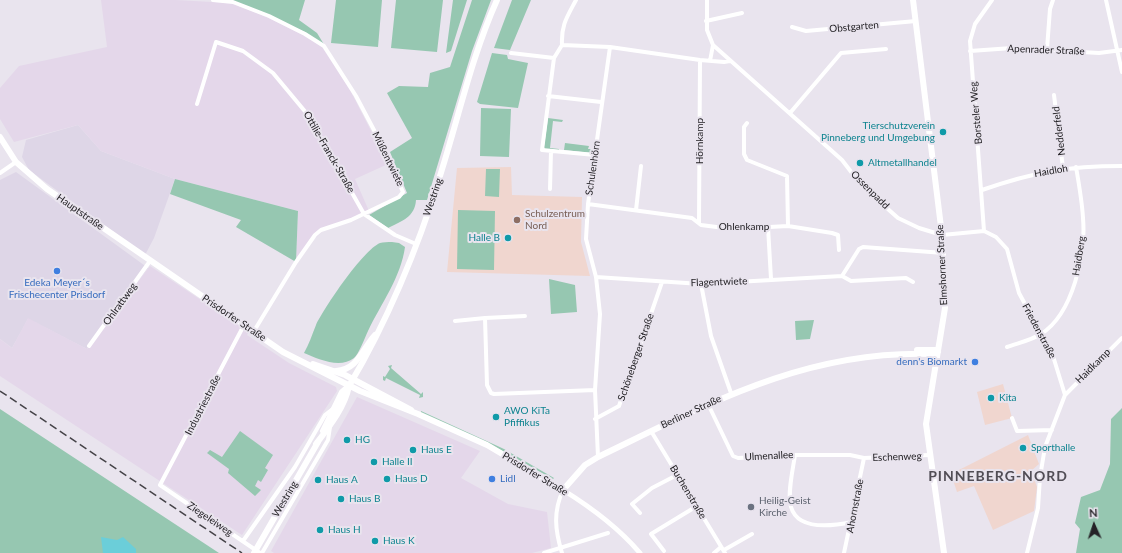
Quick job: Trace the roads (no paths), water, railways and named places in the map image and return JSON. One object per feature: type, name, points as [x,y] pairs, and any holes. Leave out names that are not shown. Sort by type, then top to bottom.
[{"type":"main road","name":"Westring","points":[[316,444],[331,425],[348,394],[351,383],[376,335],[416,244],[437,186],[480,44],[496,0]]},
{"type":"main road","name":"Elmshorner Straße","points":[[913,0],[944,253],[945,308],[926,424],[929,455],[944,553]]},
{"type":"main road","name":"Hauptstraße","points":[[0,137],[16,162],[47,189],[172,277]]},
{"type":"main road","name":"Prisdorfer Straße","points":[[172,277],[296,359],[403,404],[418,414],[487,445],[563,490]]},
{"type":"main road","points":[[335,372],[344,370],[355,364],[366,344],[376,335]]},
{"type":"main road","name":"Berliner Straße","points":[[563,490],[584,465],[731,393],[808,368],[850,359],[900,354],[934,354],[938,352]]},
{"type":"main road","name":"Prisdorfer Straße","points":[[296,359],[335,372],[351,383]]},
{"type":"main road","name":"Westring","points":[[254,553],[316,444],[342,392],[351,383]]},
{"type":"street","name":"Müßentwiete","points":[[213,0],[232,2],[269,16],[305,34],[324,46],[356,96],[403,189],[402,195],[364,214],[321,230],[315,235],[296,262],[254,331]]},
{"type":"street","points":[[576,0],[563,26],[562,45],[554,58],[542,150],[595,155]]},
{"type":"street","name":"Ossenpadd","points":[[707,0],[706,20],[709,38],[713,45],[842,160],[862,186],[898,218],[919,228],[942,235]]},
{"type":"street","name":"Borsteler Weg","points":[[984,231],[970,40],[975,24],[992,0]]},
{"type":"street","points":[[1047,49],[1050,9],[1053,0]]},
{"type":"street","points":[[1106,0],[1120,51],[1122,72]]},
{"type":"street","points":[[706,20],[742,13]]},
{"type":"street","name":"Obstgarten","points":[[792,27],[806,31],[916,21]]},
{"type":"street","name":"Ottilie-Franck-Straße","points":[[197,104],[216,42],[243,51],[273,73],[308,115],[364,214],[395,235],[416,244]]},
{"type":"street","points":[[562,45],[610,47],[700,60],[730,61]]},
{"type":"street","name":"Ossenpadd","points":[[710,61],[713,45]]},
{"type":"street","name":"Schulenhörn","points":[[598,457],[595,419],[595,390],[600,314],[596,277],[586,239],[588,204],[601,102],[610,47]]},
{"type":"street","name":"Apenrader Straße","points":[[970,51],[1012,48],[1099,53],[1120,51]]},
{"type":"street","points":[[790,113],[841,53],[886,50]]},
{"type":"street","points":[[511,53],[554,58]]},
{"type":"street","name":"Hörnkamp","points":[[699,223],[700,60]]},
{"type":"street","name":"Nedderfeld","points":[[1054,95],[1063,168]]},
{"type":"street","points":[[548,96],[601,102]]},
{"type":"street","points":[[748,123],[744,127],[744,154],[747,160],[784,174],[788,180],[788,226]]},
{"type":"street","points":[[550,189],[551,151]]},
{"type":"street","points":[[0,172],[16,162]]},
{"type":"street","points":[[636,210],[641,166]]},
{"type":"street","name":"Haidloh","points":[[982,190],[1019,177],[1063,168],[1122,166]]},
{"type":"street","name":"Haidberg","points":[[1041,335],[1055,322],[1064,310],[1077,274],[1083,219],[1076,167]]},
{"type":"street","name":"Ohlenkamp","points":[[588,204],[692,218],[702,225],[732,229],[788,226],[838,235],[839,250]]},
{"type":"street","points":[[768,227],[771,279]]},
{"type":"street","points":[[942,235],[984,231]]},
{"type":"street","name":"Friedenstraße","points":[[984,231],[996,237],[1007,249],[1019,293],[1053,356],[1065,394]]},
{"type":"street","points":[[842,276],[859,249],[863,247],[944,253]]},
{"type":"street","name":"Ohlrattweg","points":[[89,346],[150,261]]},
{"type":"street","name":"Flagentwiete","points":[[596,277],[702,284],[842,276],[850,281],[906,278],[913,282]]},
{"type":"street","name":"Schöneberger Straße","points":[[595,419],[619,406],[662,282]]},
{"type":"street","points":[[702,284],[711,336],[731,393]]},
{"type":"street","points":[[455,321],[525,316]]},
{"type":"street","points":[[485,318],[487,385],[491,393],[595,390]]},
{"type":"street","name":"Industriestraße","points":[[160,485],[244,325]]},
{"type":"street","points":[[1007,347],[1041,335]]},
{"type":"street","name":"Haidkamp","points":[[1065,394],[1122,338]]},
{"type":"street","points":[[1027,553],[1038,508],[1040,477],[1045,447],[1065,394]]},
{"type":"street","name":"Ulmenallee","points":[[708,404],[733,456],[738,458],[795,455],[850,455],[864,458]]},
{"type":"street","points":[[243,541],[280,490],[325,415],[334,408]]},
{"type":"street","points":[[1012,418],[1017,432],[1052,430]]},
{"type":"street","points":[[261,553],[328,440],[331,425]]},
{"type":"street","name":"Buchenstraße","points":[[651,431],[723,550]]},
{"type":"street","points":[[795,455],[790,498],[791,507],[795,515],[801,521],[812,524],[831,525],[852,522]]},
{"type":"street","name":"Eschenweg","points":[[864,458],[929,455]]},
{"type":"street","name":"Ahornstraße","points":[[844,553],[852,522],[864,458]]},
{"type":"street","points":[[640,513],[632,504],[652,488],[677,475]]},
{"type":"street","name":"Ziegeleiweg","points":[[160,485],[261,553]]},
{"type":"street","name":"Berliner Straße","points":[[562,553],[555,517],[556,508],[563,490]]},
{"type":"street","name":"Prisdorfer Straße","points":[[563,490],[603,516],[620,531],[640,553]]},
{"type":"street","points":[[664,551],[651,534],[697,506]]},
{"type":"street","points":[[544,553],[608,533]]},
{"type":"street","points":[[714,553],[723,550],[752,534]]},
{"type":"water","points":[[101,537],[117,540],[123,537],[136,549],[136,553],[103,553]]},
{"type":"railway","points":[[0,391],[242,553]]},
{"type":"place","name":"Tierschutzverein Pinneberg und Umgebung","points":[[943,132]]},
{"type":"place","name":"Altmetallhandel","points":[[860,163]]},
{"type":"place","name":"Schulzentrum Nord","points":[[517,220]]},
{"type":"place","name":"Halle B","points":[[508,238]]},
{"type":"place","name":"Edeka Meyer´s Frischecenter Prisdorf","points":[[57,271]]},
{"type":"place","name":"denn's Biomarkt","points":[[975,362]]},
{"type":"place","name":"Kita","points":[[991,398]]},
{"type":"place","name":"AWO KiTa Pfiffikus","points":[[496,417]]},
{"type":"place","name":"HG","points":[[347,440]]},
{"type":"place","name":"Sporthalle","points":[[1023,448]]},
{"type":"place","name":"Haus E","points":[[413,450]]},
{"type":"place","name":"Halle II","points":[[374,462]]},
{"type":"place","name":"Haus D","points":[[387,479]]},
{"type":"place","name":"Lidl","points":[[492,479]]},
{"type":"place","name":"Haus A","points":[[318,480]]},
{"type":"place","name":"Haus B","points":[[341,499]]},
{"type":"place","name":"Heilig-Geist Kirche","points":[[751,507]]},
{"type":"place","name":"Haus H","points":[[320,530]]},
{"type":"place","name":"Haus K","points":[[375,541]]},
{"type":"district","name":"PINNEBERG-NORD","points":[[998,476]]}]
